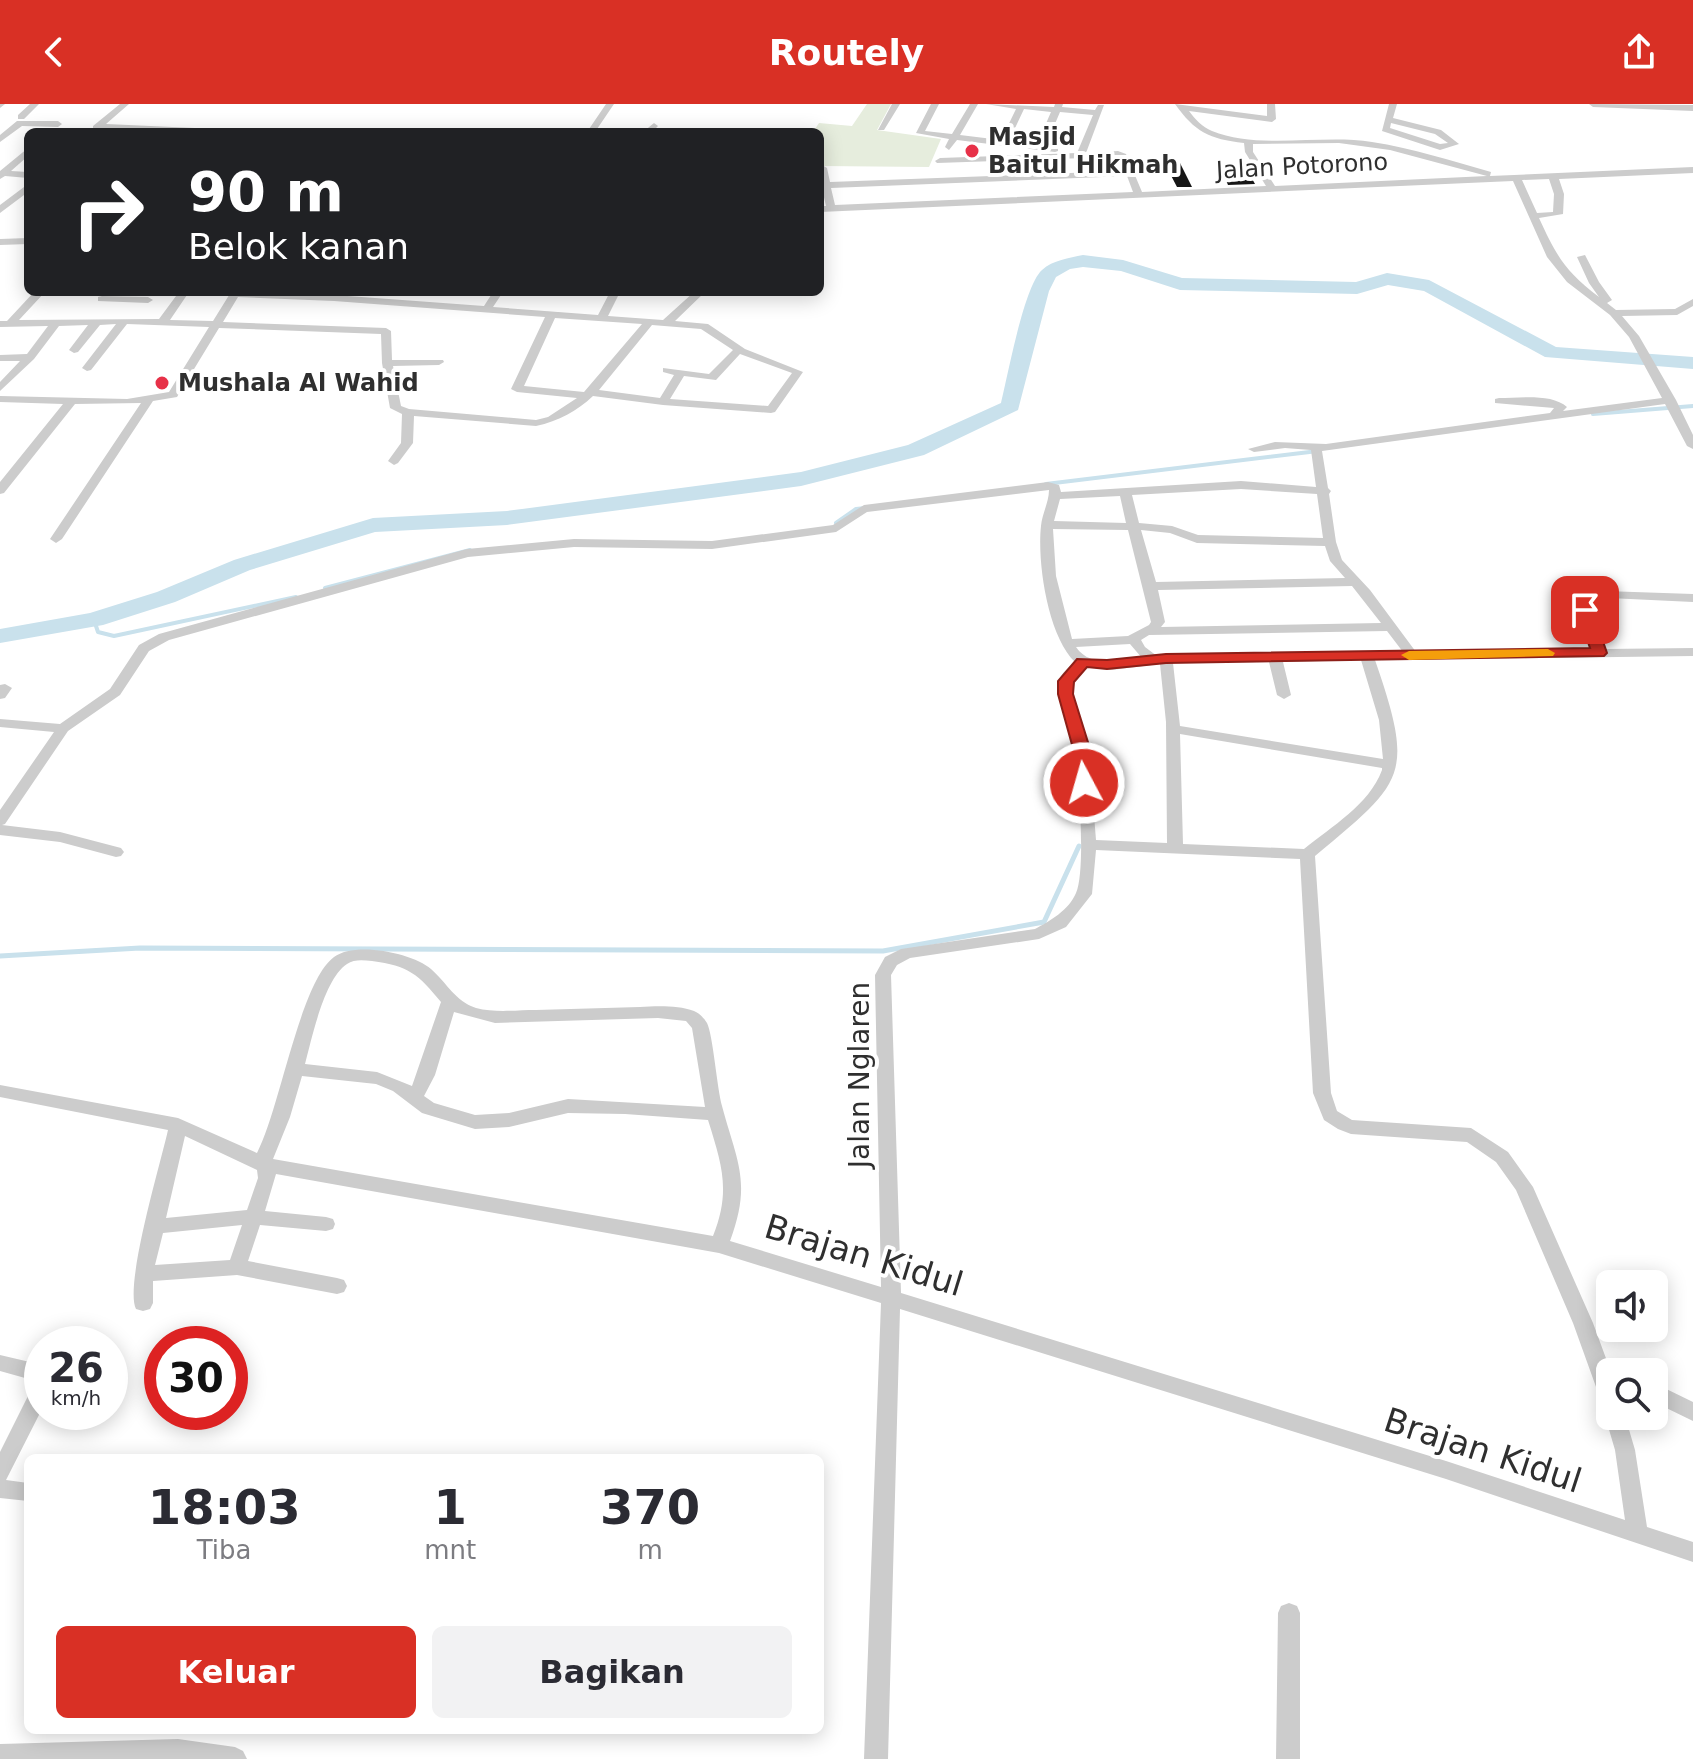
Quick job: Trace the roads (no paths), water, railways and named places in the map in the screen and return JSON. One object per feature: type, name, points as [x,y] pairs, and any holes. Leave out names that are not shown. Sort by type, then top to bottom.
[{"type":"street","points":[[21,117],[35,104]]},
{"type":"street","points":[[97,128],[125,104]]},
{"type":"street","points":[[594,128],[610,104]]},
{"type":"street","points":[[881,128],[896,104]]},
{"type":"street","points":[[935,104],[919,132],[1081,155]]},
{"type":"street","points":[[940,161],[974,104]]},
{"type":"street","points":[[990,104],[1100,109],[1081,155]]},
{"type":"street","points":[[1181,106],[1272,119],[1271,104]]},
{"type":"street","points":[[1380,146],[1393,104]]},
{"type":"street","points":[[1593,104],[1693,108]]},
{"type":"street","points":[[1003,144],[1022,105]]},
{"type":"street","points":[[1181,106],[1201,129],[1213,135],[1248,141],[1326,140],[1380,146],[1511,178],[1535,216],[1560,269],[1619,313],[1677,312],[1693,302]]},
{"type":"street","points":[[1040,148],[1058,107]]},
{"type":"street","points":[[0,139],[20,123],[58,124],[54,128]]},
{"type":"street","points":[[1387,124],[1438,132],[1455,144],[1440,147],[1387,124]]},
{"type":"street","points":[[1248,141],[1249,152],[1272,189]]},
{"type":"street","points":[[2,173],[24,154]]},
{"type":"street","points":[[940,161],[1121,154],[1139,195]]},
{"type":"street","points":[[940,161],[955,203]]},
{"type":"street","name":"Jalan Potorono","points":[[826,209],[1693,170]]},
{"type":"street","points":[[2,173],[24,175]]},
{"type":"street","points":[[826,185],[1131,173]]},
{"type":"street","points":[[824,176],[826,209]]},
{"type":"street","points":[[1535,216],[1558,214],[1559,194],[1553,176]]},
{"type":"street","points":[[0,210],[24,190]]},
{"type":"street","points":[[0,242],[24,241]]},
{"type":"street","points":[[1582,257],[1601,293],[1619,313],[1645,355],[1693,446]]},
{"type":"street","points":[[6,324],[36,296]]},
{"type":"street","points":[[74,350],[104,296]]},
{"type":"street","points":[[113,296],[148,300]]},
{"type":"street","points":[[162,323],[181,296]]},
{"type":"street","points":[[0,399],[70,403],[148,401],[173,395],[233,296]]},
{"type":"street","points":[[360,296],[402,297],[487,309],[602,317],[710,327],[741,351],[798,372],[771,410],[517,389],[552,314]]},
{"type":"street","points":[[487,309],[495,296]]},
{"type":"street","points":[[602,317],[613,296]]},
{"type":"street","points":[[666,323],[696,296]]},
{"type":"street","points":[[392,316],[402,297]]},
{"type":"street","points":[[6,324],[124,321],[386,331],[394,406],[408,412],[544,422],[590,394],[650,321]]},
{"type":"street","points":[[87,368],[124,321]]},
{"type":"street","points":[[0,388],[30,357],[56,322]]},
{"type":"street","points":[[667,370],[712,378],[736,353]]},
{"type":"street","points":[[0,358],[30,357]]},
{"type":"street","points":[[387,363],[439,362]]},
{"type":"street","points":[[663,402],[680,374]]},
{"type":"street","points":[[56,539],[148,401]]},
{"type":"street","points":[[1499,401],[1555,403],[1561,407],[1556,413]]},
{"type":"street","points":[[0,490],[70,403]]},
{"type":"street","points":[[1254,449],[1277,445],[1317,449],[1415,432],[1489,426],[1556,413],[1673,405]]},
{"type":"street","points":[[394,461],[407,443],[408,412]]},
{"type":"street","points":[[1317,449],[1330,542],[1336,561],[1412,655]]},
{"type":"street","points":[[1055,496],[1241,485],[1325,491]]},
{"type":"street","points":[[0,821],[63,728],[115,692],[150,642],[440,559],[510,547],[574,543],[697,547],[836,528],[864,509],[1048,486],[1055,488],[1046,547],[1055,601],[1067,643],[1075,658],[1083,662],[1107,665],[1160,659],[1693,652]]},
{"type":"street","points":[[1125,490],[1153,586],[1158,622],[1134,640]]},
{"type":"street","points":[[1047,525],[1172,530],[1197,539],[1330,542]]},
{"type":"street","points":[[1153,586],[1353,582]]},
{"type":"street","points":[[1599,653],[1580,593],[1693,598]]},
{"type":"street","points":[[1148,631],[1391,627]]},
{"type":"street","points":[[1067,643],[1134,640],[1160,659],[1173,729],[1175,848]]},
{"type":"street","points":[[1275,658],[1284,695]]},
{"type":"street","points":[[1089,845],[1307,854],[1379,789],[1390,765],[1389,737],[1367,658]]},
{"type":"street","name":"Jalan Nglaren","points":[[876,1759],[891,1296],[883,975],[891,961],[907,953],[1039,934],[1060,923],[1084,894],[1089,845],[1082,752],[1066,694],[1066,681],[1083,662]]},
{"type":"street","points":[[0,723],[63,728]]},
{"type":"street","points":[[1173,729],[1390,765]]},
{"type":"street","points":[[0,830],[60,837],[116,852]]},
{"type":"street","points":[[1307,854],[1322,1093],[1328,1113],[1337,1122],[1351,1127],[1471,1135],[1502,1157],[1524,1187],[1596,1361]]},
{"type":"street","points":[[237,1267],[267,1178],[264,1165],[283,1117],[320,989],[331,969],[342,959],[363,955],[411,963],[435,980],[450,1000],[474,1015],[658,1012],[691,1016],[700,1026],[715,1114],[736,1184],[733,1212],[719,1245]]},
{"type":"street","points":[[415,1097],[426,1075],[450,1000]]},
{"type":"street","points":[[297,1069],[377,1078],[399,1086],[428,1108],[475,1122],[509,1120],[568,1106],[715,1114]]},
{"type":"street","name":"Brajan Kidul","points":[[0,1091],[178,1125],[264,1165],[719,1245],[1446,1470],[1693,1552]]},
{"type":"street","points":[[143,1303],[144,1274],[178,1125]]},
{"type":"street","points":[[156,1226],[253,1217],[326,1224]]},
{"type":"street","points":[[144,1274],[237,1267],[337,1286]]},
{"type":"street","points":[[0,1363],[29,1369],[38,1378],[40,1392],[0,1473]]},
{"type":"street","points":[[1668,1399],[1693,1412]]},
{"type":"street","points":[[1619,1430],[1638,1535]]},
{"type":"street","points":[[0,1489],[24,1492]]},
{"type":"street","points":[[1288,1759],[1289,1613]]},
{"type":"street","points":[[0,1756],[178,1751],[235,1759]]},
{"type":"waterway","points":[[0,636],[94,620],[166,597],[242,565],[373,525],[507,518],[801,479],[916,450],[1011,406],[1039,291],[1048,274],[1065,264],[1083,261],[1123,266],[1180,284],[1357,288],[1387,279],[1429,286],[1552,353],[1693,363]]},
{"type":"waterway","points":[[1593,414],[1693,406]]},
{"type":"waterway","points":[[1046,484],[1318,451]]},
{"type":"waterway","points":[[836,523],[856,509],[865,508]]},
{"type":"waterway","points":[[325,588],[470,550]]},
{"type":"waterway","points":[[94,620],[98,632],[114,636],[296,597]]},
{"type":"waterway","points":[[0,956],[140,948],[883,951],[1044,922],[1079,846]]},
{"type":"place","name":"Masjid Baitul Hikmah","points":[[972,151]]},
{"type":"place","name":"Mushala Al Wahid","points":[[162,383]]}]
